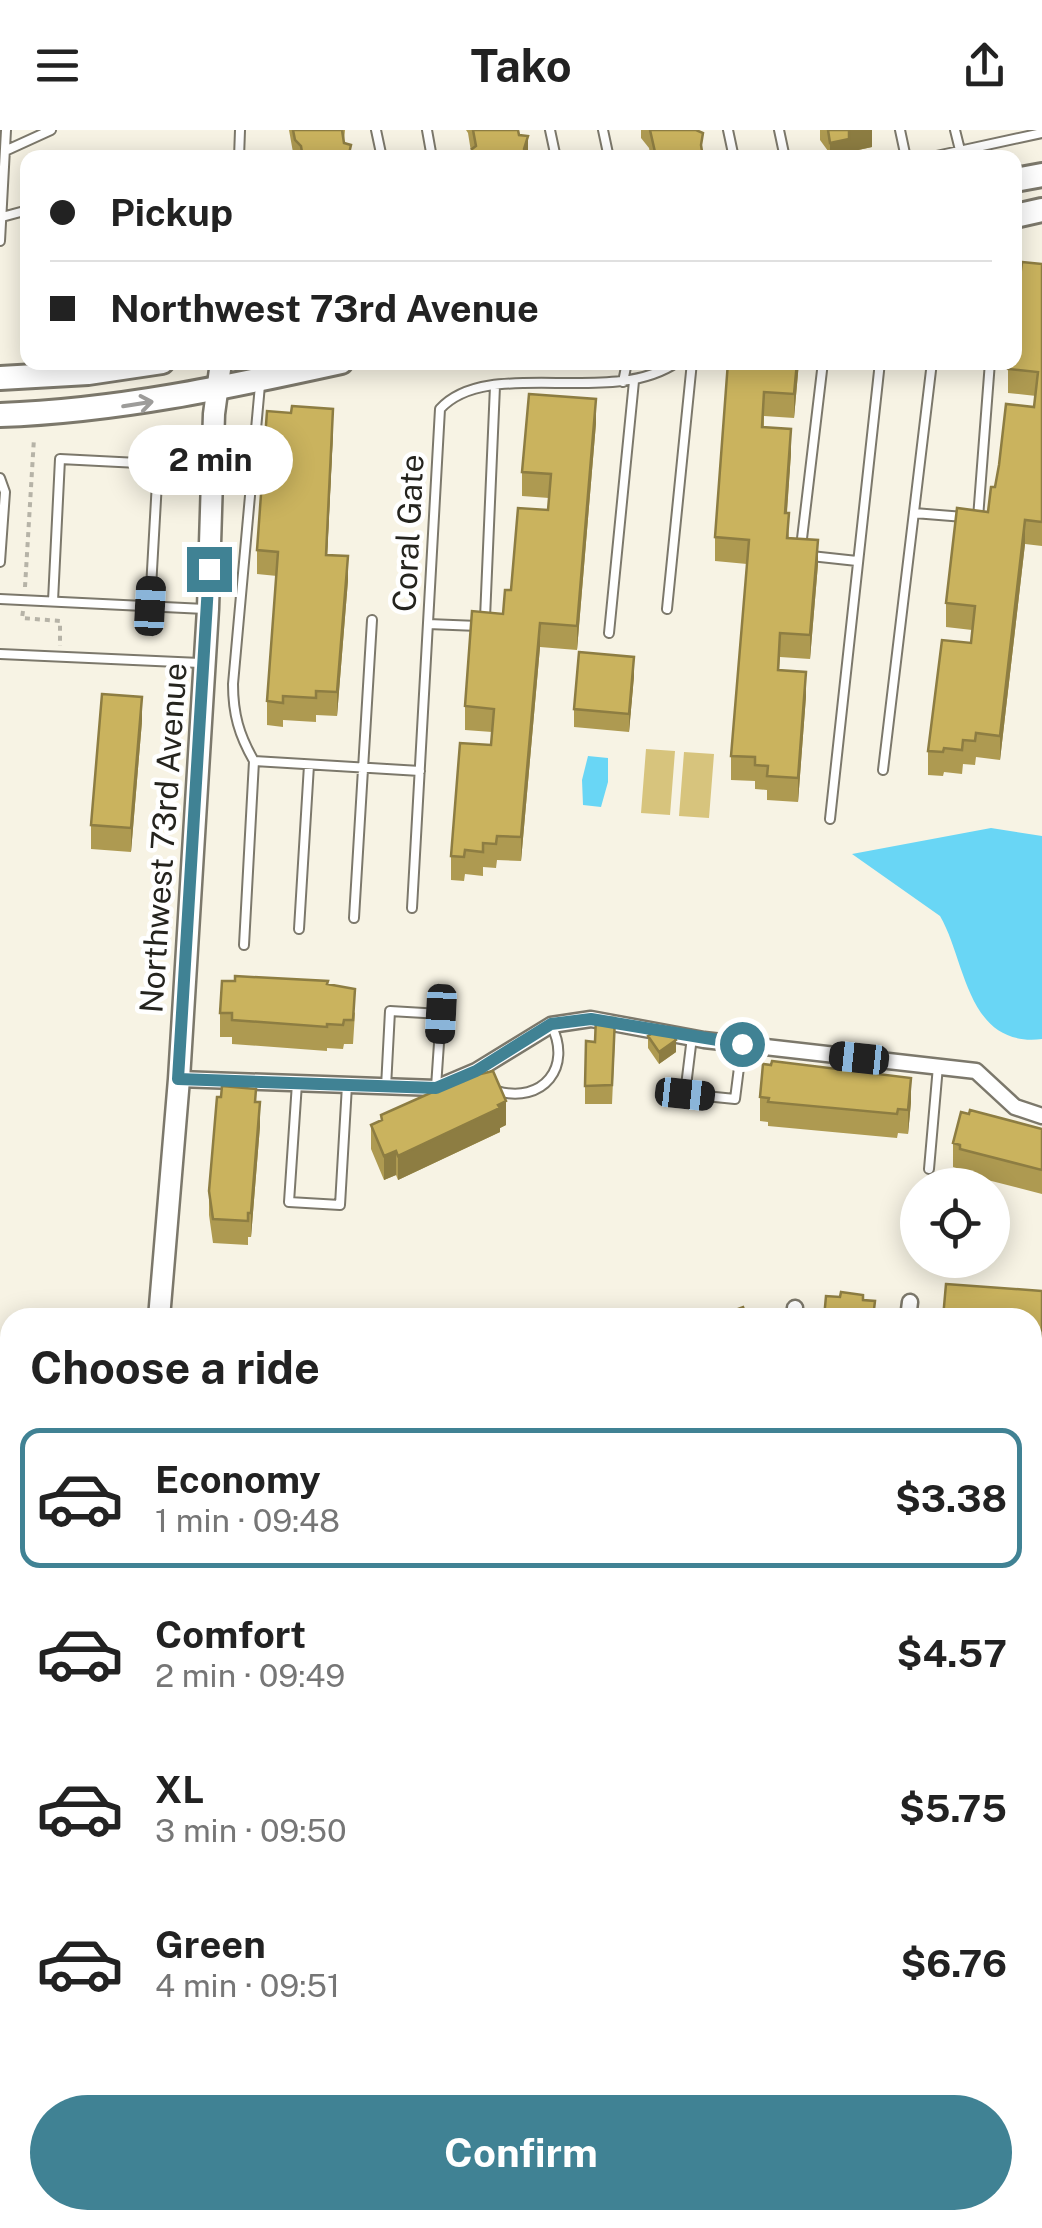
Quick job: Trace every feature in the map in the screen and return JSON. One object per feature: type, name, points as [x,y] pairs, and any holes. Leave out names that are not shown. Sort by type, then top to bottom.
[{"type":"main road","points":[[0,378],[113,370]]},
{"type":"main road","points":[[0,415],[120,407],[305,370]]},
{"type":"street","name":"Northwest 73rd Avenue","points":[[161,1308],[208,609],[216,390],[220,370]]},
{"type":"street","points":[[178,1079],[436,1088],[476,1071],[551,1024],[591,1019],[692,1038],[976,1071],[1015,1107],[1042,1116]]},
{"type":"lane","points":[[0,240],[6,130]]},
{"type":"lane","points":[[5,152],[52,130]]},
{"type":"lane","points":[[955,130],[960,150],[1042,133]]},
{"type":"lane","points":[[630,370],[633,380]]},
{"type":"lane","points":[[609,633],[633,380],[638,370]]},
{"type":"lane","name":"Coral Gate","points":[[412,908],[440,409],[454,394],[496,386],[633,380],[657,370]]},
{"type":"lane","points":[[667,609],[691,370]]},
{"type":"lane","points":[[822,370],[800,554],[857,561]]},
{"type":"lane","points":[[830,818],[879,370]]},
{"type":"lane","points":[[883,770],[931,370]]},
{"type":"lane","points":[[914,513],[978,518],[989,370]]},
{"type":"lane","points":[[244,945],[254,762],[240,738],[233,712],[233,684],[260,380]]},
{"type":"lane","points":[[428,624],[484,626],[496,386]]},
{"type":"lane","points":[[53,601],[60,459],[158,464],[150,606]]},
{"type":"lane","points":[[0,479],[5,492],[0,562]]},
{"type":"lane","points":[[0,598],[208,609]]},
{"type":"lane","points":[[354,918],[372,620]]},
{"type":"lane","points":[[0,654],[204,663]]},
{"type":"lane","points":[[254,762],[420,771]]},
{"type":"lane","points":[[299,928],[310,765]]},
{"type":"lane","points":[[386,1087],[390,1011],[441,1014],[436,1088]]},
{"type":"lane","points":[[476,1071],[484,1083],[511,1095],[539,1088],[557,1066],[560,1052],[551,1024]]},
{"type":"lane","points":[[692,1038],[685,1094],[736,1099],[742,1044]]},
{"type":"lane","points":[[929,1168],[938,1066]]},
{"type":"lane","points":[[296,1083],[289,1202],[340,1205],[348,1085]]},
{"type":"path","points":[[34,438],[22,618],[60,621],[59,656]]},
{"type":"shaded area","points":[[646,749],[675,751],[670,815],[641,813]]},
{"type":"shaded area","points":[[684,752],[714,754],[709,818],[679,816]]},
{"type":"water","points":[[588,756],[608,758],[608,782],[601,807],[583,805],[582,780]]},
{"type":"water","points":[[991,828],[1042,836],[1042,1039],[1017,1038],[998,1030],[983,1016],[940,916],[852,854]]},
{"type":"building","points":[[293,130],[342,130],[344,143],[351,145],[350,150],[302,150]]},
{"type":"building","points":[[473,130],[518,130],[519,135],[528,136],[524,150],[472,149],[476,146]]},
{"type":"building","points":[[650,130],[703,133],[702,150],[655,150]]},
{"type":"building","points":[[828,130],[849,130],[849,139],[830,143]]},
{"type":"building","points":[[1022,262],[1042,264],[1042,522],[1025,520],[1000,736],[976,733],[975,741],[963,740],[962,750],[928,751],[942,640],[971,643],[975,606],[946,603],[957,508],[988,512],[999,465],[1006,404],[1034,407],[1038,372],[1018,370],[1022,370]]},
{"type":"building","points":[[727,370],[796,370],[794,394],[764,392],[762,427],[791,429],[787,538],[818,540],[810,635],[780,633],[778,670],[806,672],[798,778],[767,776],[768,766],[755,765],[755,757],[731,756],[749,540],[715,537]]},
{"type":"building","points":[[529,394],[596,399],[577,626],[540,623],[521,837],[497,836],[496,844],[483,843],[483,852],[465,850],[464,857],[451,856],[460,743],[491,745],[494,709],[465,706],[472,611],[503,614],[505,590],[511,590],[518,508],[548,510],[551,474],[522,472]]},
{"type":"building","points":[[292,406],[333,409],[326,555],[348,556],[337,692],[316,691],[316,698],[283,696],[283,703],[267,701],[278,552],[257,550],[267,411],[291,413]]},
{"type":"building","points":[[579,652],[634,657],[629,714],[574,709]]},
{"type":"building","points":[[102,694],[142,697],[131,828],[91,825]]},
{"type":"building","points":[[235,976],[328,981],[327,984],[355,989],[353,1020],[327,1027],[232,1020],[232,1013],[220,1013],[222,981],[235,981]]},
{"type":"building","points":[[596,1017],[615,1018],[612,1085],[585,1086],[586,1041],[595,1042]]},
{"type":"building","points":[[657,1030],[671,1032],[676,1040],[659,1052],[648,1036]]},
{"type":"building","points":[[772,1061],[911,1078],[908,1110],[898,1109],[897,1114],[768,1102],[769,1098],[760,1097],[763,1064],[771,1065]]},
{"type":"building","points":[[493,1071],[506,1101],[498,1105],[500,1108],[398,1156],[396,1151],[384,1156],[371,1125],[382,1120],[381,1115],[464,1078]]},
{"type":"building","points":[[222,1086],[256,1089],[255,1102],[260,1102],[248,1221],[213,1219],[209,1191],[217,1097],[221,1097]]},
{"type":"building","points":[[970,1110],[1042,1129],[1042,1170],[960,1149],[960,1145],[953,1143],[961,1112],[969,1114]]},
{"type":"building","points":[[946,1284],[1042,1291],[1042,1308],[944,1308]]},
{"type":"building","points":[[841,1292],[863,1295],[863,1300],[875,1301],[874,1308],[825,1308],[826,1296],[840,1297]]},
{"type":"route","points":[[209,569],[178,1079],[436,1088],[476,1071],[551,1024],[591,1019],[742,1044]]}]
